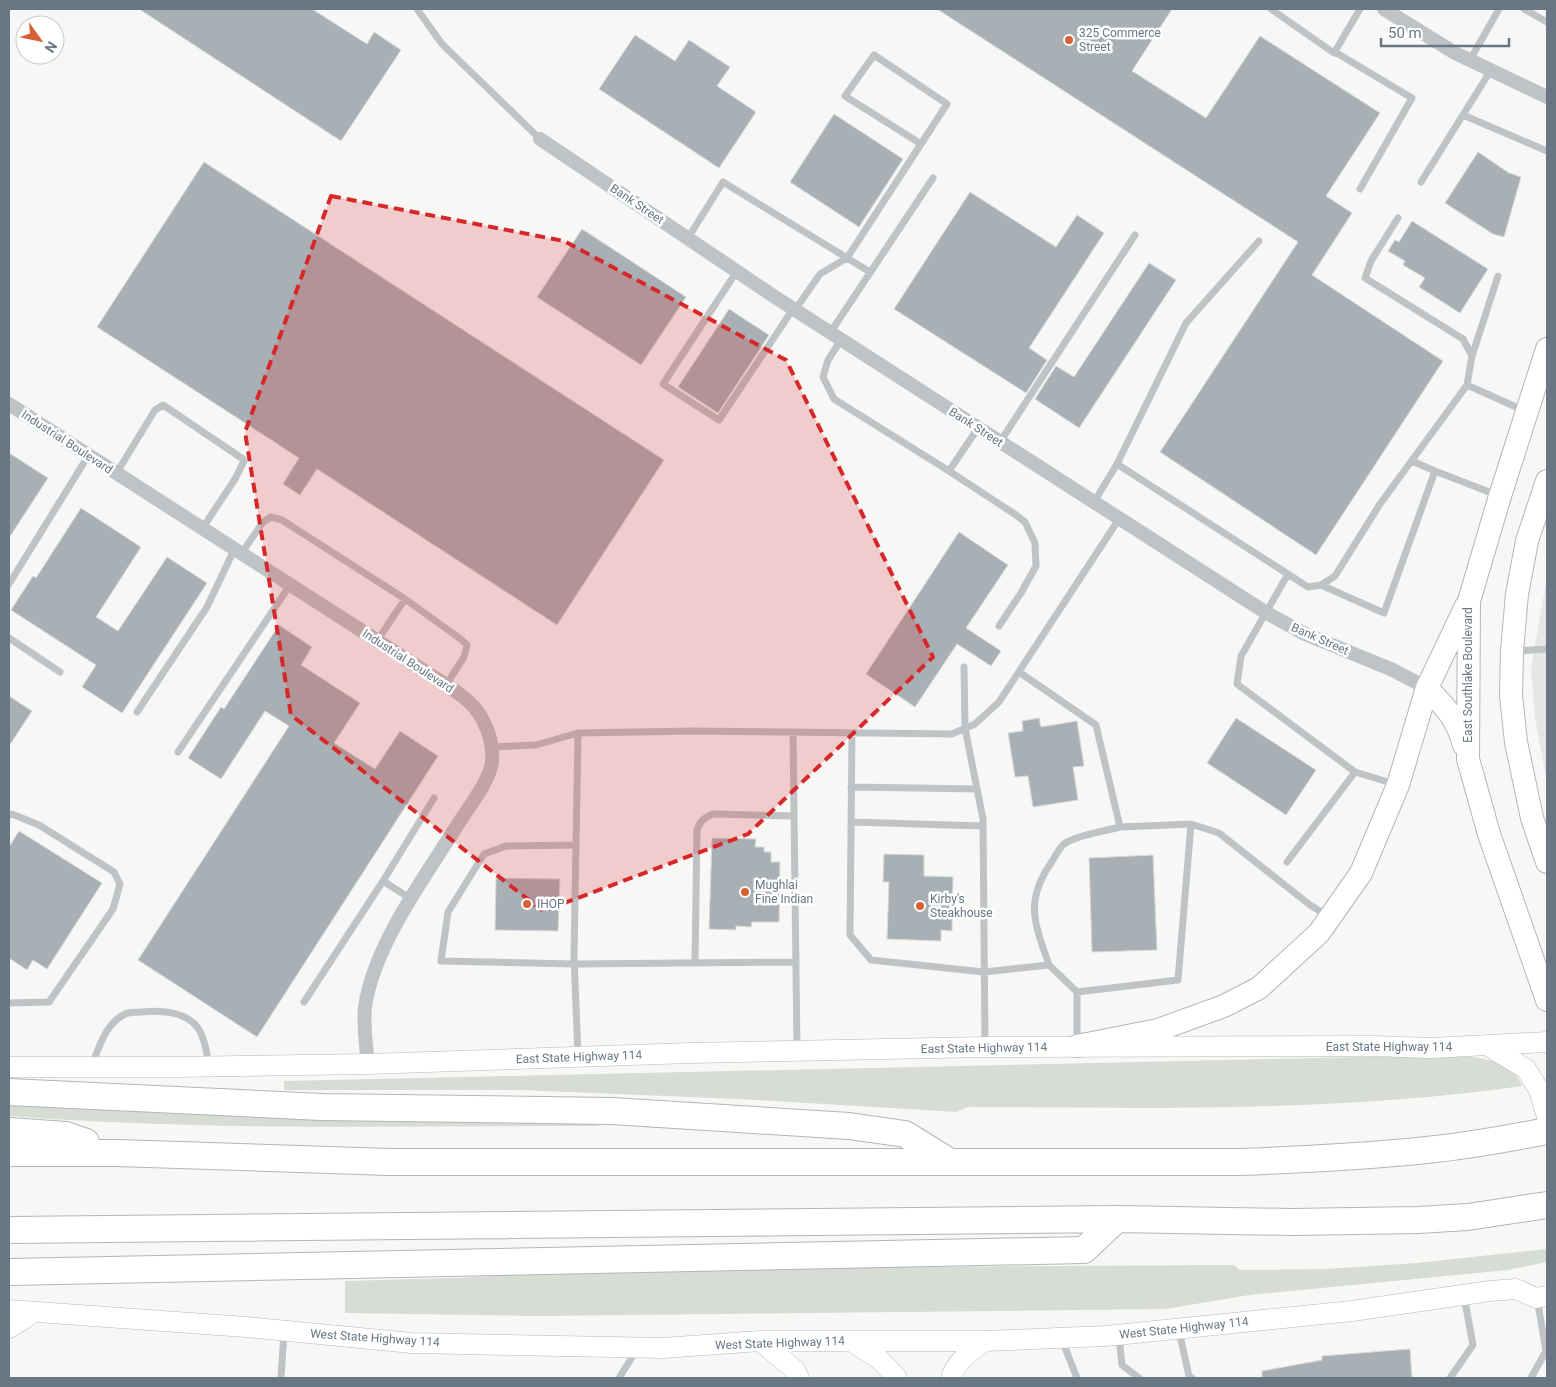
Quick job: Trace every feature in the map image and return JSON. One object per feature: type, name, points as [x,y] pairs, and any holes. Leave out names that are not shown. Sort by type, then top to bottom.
[{"type":"highway","points":[[9,1092],[322,1107],[612,1111],[849,1126],[905,1134],[950,1162]]},
{"type":"highway","points":[[9,1131],[66,1135],[117,1153]]},
{"type":"highway","points":[[9,1153],[117,1153],[390,1162],[1239,1162],[1316,1159],[1409,1152],[1486,1142],[1547,1131]]},
{"type":"highway","points":[[9,1230],[1117,1219],[1292,1222],[1418,1220],[1468,1217],[1547,1205]]},
{"type":"highway","points":[[9,1272],[1084,1250],[1117,1219]]},
{"type":"main road","name":"East Southlake Boulevard","points":[[1547,350],[1500,496],[1469,601],[1468,759],[1488,834],[1547,1000]]},
{"type":"main road","points":[[1547,481],[1527,541],[1517,594],[1512,651],[1511,696],[1516,742],[1532,818],[1547,862]]},
{"type":"main road","points":[[1076,1046],[1158,1030],[1224,1006],[1259,988],[1319,933],[1361,873],[1398,785],[1427,688],[1469,601]]},
{"type":"main road","points":[[1427,688],[1451,714],[1459,727],[1468,759]]},
{"type":"main road","name":"East State Highway 114","points":[[368,1064],[797,1050],[1076,1046],[1372,1046],[1432,1048],[1547,1042]]},
{"type":"main road","points":[[1488,1046],[1526,1069],[1539,1090],[1547,1117]]},
{"type":"main road","points":[[9,1067],[368,1064]]},
{"type":"main road","name":"West State Highway 114","points":[[9,1310],[412,1342],[663,1348],[760,1341],[985,1341],[1118,1335],[1352,1311],[1516,1289],[1544,1292]]},
{"type":"main road","points":[[9,1328],[33,1312]]},
{"type":"main road","points":[[760,1341],[795,1370],[799,1378]]},
{"type":"main road","points":[[850,1341],[879,1359],[897,1378]]},
{"type":"main road","points":[[951,1378],[953,1370],[964,1356],[985,1341]]},
{"type":"street","points":[[1386,9],[1455,52],[1547,97]]},
{"type":"street","name":"Bank Street","points":[[540,139],[794,310],[1265,612],[1305,634],[1393,670],[1427,688]]},
{"type":"street","name":"Industrial Boulevard","points":[[9,404],[446,685],[471,703],[482,720],[490,739],[492,762],[483,785],[411,899],[382,950],[370,984],[365,1008],[368,1064]]},
{"type":"lane","points":[[417,9],[442,44],[540,139]]},
{"type":"lane","points":[[1271,9],[1334,53],[1412,98],[1360,189]]},
{"type":"lane","points":[[1335,52],[1360,9]]},
{"type":"lane","points":[[1470,60],[1499,9]]},
{"type":"lane","points":[[1524,9],[1547,22]]},
{"type":"lane","points":[[737,271],[664,384],[719,420],[820,274],[847,258],[921,144],[946,104],[874,55],[845,96],[921,144]]},
{"type":"lane","points":[[1421,182],[1491,70]]},
{"type":"lane","points":[[1464,115],[1547,151]]},
{"type":"lane","points":[[933,178],[870,272],[835,336],[823,377],[834,399],[1025,522],[1035,543],[1036,566],[999,626]]},
{"type":"lane","points":[[688,238],[723,182],[870,272]]},
{"type":"lane","points":[[1398,218],[1371,261],[1365,278],[1463,339],[1472,356]]},
{"type":"lane","points":[[1000,442],[1135,236]]},
{"type":"lane","points":[[1094,503],[1117,464],[1186,323],[1259,241]]},
{"type":"lane","points":[[1117,464],[1308,587],[1321,585],[1335,576],[1380,504],[1467,385],[1472,356],[1498,276]]},
{"type":"lane","points":[[1467,385],[1528,412]]},
{"type":"lane","points":[[116,474],[155,410],[163,406],[244,461],[235,479],[202,529]]},
{"type":"lane","points":[[949,472],[978,428]]},
{"type":"lane","points":[[9,584],[88,456]]},
{"type":"lane","points":[[1412,460],[1435,472],[1500,496]]},
{"type":"lane","points":[[1321,585],[1384,613],[1435,472]]},
{"type":"lane","points":[[137,712],[207,608],[237,552],[263,522],[271,517],[282,520],[405,599],[462,640],[467,645],[464,657],[446,685]]},
{"type":"lane","points":[[491,747],[536,745],[578,733],[693,731],[952,734],[975,724],[999,702],[1119,519]]},
{"type":"lane","points":[[1288,574],[1241,656],[1237,684],[1355,772],[1398,785]]},
{"type":"lane","points":[[178,752],[290,585]]},
{"type":"lane","points":[[377,641],[405,599]]},
{"type":"lane","points":[[9,638],[60,672]]},
{"type":"lane","points":[[1512,651],[1547,649]]},
{"type":"lane","points":[[964,667],[966,728],[983,826],[985,1047]]},
{"type":"lane","points":[[1019,672],[1096,725],[1120,827]]},
{"type":"lane","points":[[794,732],[797,1050]]},
{"type":"lane","points":[[578,733],[574,964],[578,1057]]},
{"type":"lane","points":[[852,733],[850,935],[871,960],[984,972],[1049,965]]},
{"type":"lane","points":[[1287,862],[1355,772]]},
{"type":"lane","points":[[851,787],[977,789]]},
{"type":"lane","points":[[304,1002],[383,881],[434,798]]},
{"type":"lane","points":[[9,815],[12,814],[39,824],[114,872],[120,884],[113,910],[49,1002],[9,1003]]},
{"type":"lane","points":[[695,963],[697,830],[700,822],[705,817],[713,814],[794,816]]},
{"type":"lane","points":[[851,822],[983,826]]},
{"type":"lane","points":[[1077,992],[1178,980],[1191,824]]},
{"type":"lane","points":[[1076,1046],[1077,992],[1049,965],[1035,923],[1035,896],[1044,874],[1064,844],[1085,836],[1120,827],[1191,824],[1219,833],[1310,905],[1330,917]]},
{"type":"lane","points":[[576,845],[506,846],[484,854],[448,912],[441,961],[574,964],[796,962]]},
{"type":"lane","points":[[383,881],[411,899]]},
{"type":"lane","points":[[91,1067],[105,1034],[117,1020],[126,1013],[160,1010],[188,1019],[198,1029],[206,1049],[209,1066]]},
{"type":"lane","points":[[1531,1378],[1546,1351],[1544,1292]]},
{"type":"lane","points":[[1450,1378],[1473,1345],[1464,1296]]},
{"type":"lane","points":[[1178,1329],[1189,1376],[1192,1378]]},
{"type":"lane","points":[[280,1378],[284,1331]]},
{"type":"lane","points":[[1118,1335],[1122,1365],[1140,1378]]},
{"type":"lane","points":[[1061,1338],[1077,1378]]},
{"type":"lane","points":[[619,1378],[638,1347]]},
{"type":"highlighted area","points":[[331,196],[564,241],[786,360],[933,657],[748,834],[543,911],[291,715],[245,432]]},
{"type":"shaded area","points":[[1547,577],[1547,785],[1535,717],[1531,668]]},
{"type":"shaded area","points":[[1454,1055],[1484,1059],[1503,1065],[1518,1077],[1522,1086],[1454,1094],[1317,1104],[1179,1108],[967,1107],[957,1112],[739,1099],[520,1090],[284,1090],[284,1081]]},
{"type":"shaded area","points":[[9,1099],[598,1120],[599,1126],[304,1127],[83,1121],[9,1116]]},
{"type":"shaded area","points":[[1547,1249],[1547,1262],[1508,1270],[1249,1295],[1166,1309],[537,1316],[345,1313],[345,1281],[545,1273],[894,1267],[1234,1265],[1240,1270],[1326,1269],[1417,1263]]},
{"type":"building","points":[[139,9],[312,9],[367,44],[374,32],[401,50],[341,141]]},
{"type":"building","points":[[937,9],[1172,9],[1132,71],[1206,118],[1260,36],[1380,113],[1326,196],[1352,213],[1312,275],[1443,361],[1316,555],[1160,452],[1298,242]]},
{"type":"building","points":[[635,35],[675,61],[689,40],[730,67],[717,86],[756,112],[719,168],[599,89]]},
{"type":"building","points":[[834,114],[903,159],[859,227],[790,182]]},
{"type":"building","points":[[1478,152],[1509,173],[1521,177],[1504,237],[1493,234],[1445,203]]},
{"type":"building","points":[[204,162],[664,460],[557,625],[317,469],[300,495],[283,484],[299,458],[97,327]]},
{"type":"building","points":[[970,192],[1056,247],[1077,215],[1104,233],[1029,348],[1047,360],[1026,393],[894,309]]},
{"type":"building","points":[[1412,221],[1488,269],[1460,313],[1419,287],[1425,278],[1403,265],[1405,261],[1388,251],[1395,240],[1399,242]]},
{"type":"building","points":[[582,229],[686,297],[641,365],[537,297]]},
{"type":"building","points":[[1149,263],[1176,280],[1079,428],[1035,399],[1056,366],[1074,377]]},
{"type":"building","points":[[729,309],[769,335],[718,413],[678,387]]},
{"type":"building","points":[[9,453],[48,478],[9,538]]},
{"type":"building","points":[[81,508],[141,547],[96,617],[118,631],[167,557],[207,583],[122,713],[82,687],[96,665],[11,610],[33,576],[36,578]]},
{"type":"building","points":[[959,532],[1008,565],[966,628],[1001,651],[991,666],[957,644],[915,707],[866,674]]},
{"type":"building","points":[[279,625],[312,647],[301,665],[360,703],[334,743],[375,769],[400,731],[438,756],[257,1037],[138,960],[289,726],[265,711],[221,779],[188,758],[221,707],[224,709]]},
{"type":"building","points":[[9,696],[32,711],[9,746]]},
{"type":"building","points":[[1039,718],[1041,727],[1077,721],[1084,766],[1073,767],[1078,800],[1033,807],[1028,776],[1015,777],[1008,733],[1023,731],[1022,721]]},
{"type":"building","points":[[1236,718],[1316,770],[1286,815],[1207,763]]},
{"type":"building","points":[[19,831],[102,883],[47,969],[33,960],[27,970],[9,958],[9,847]]},
{"type":"building","name":"Mughlai Fine Indian","points":[[712,838],[756,839],[755,847],[764,847],[764,852],[771,852],[771,862],[780,862],[779,922],[752,922],[751,927],[736,926],[736,930],[709,929]]},
{"type":"building","name":"Kirby's Steakhouse","points":[[884,854],[924,855],[924,876],[953,877],[952,931],[941,930],[941,941],[887,939],[889,882],[883,882]]},
{"type":"building","points":[[1153,855],[1157,950],[1092,952],[1089,858]]},
{"type":"building","name":"IHOP","points":[[496,878],[560,879],[558,931],[495,930]]},
{"type":"building","points":[[1410,1349],[1412,1378],[1262,1378],[1262,1371],[1322,1360],[1322,1356]]},
{"type":"place","name":"325 Commerce Street","points":[[1069,40]]},
{"type":"place","name":"Mughlai Fine Indian","points":[[745,892]]},
{"type":"place","name":"IHOP","points":[[527,904]]},
{"type":"place","name":"Kirby's Steakhouse","points":[[920,906]]}]
